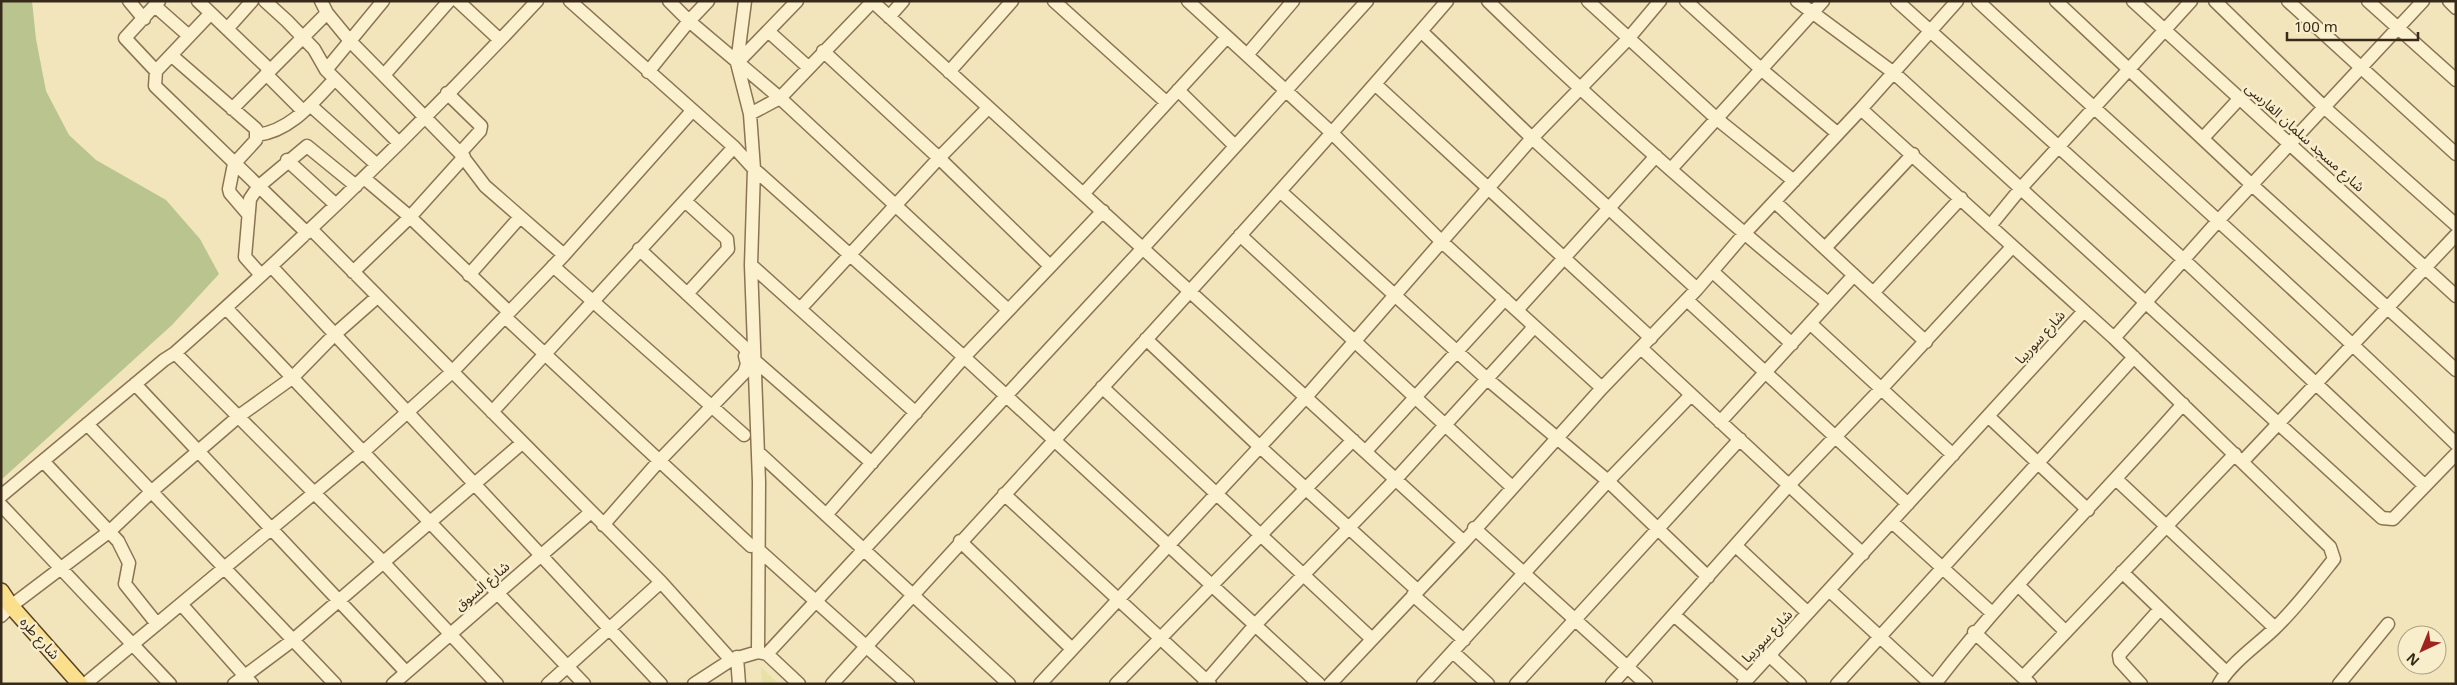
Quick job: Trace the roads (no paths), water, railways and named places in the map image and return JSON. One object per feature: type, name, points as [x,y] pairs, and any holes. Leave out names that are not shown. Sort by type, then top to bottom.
[{"type":"main road","name":"شارع طره","points":[[1,592],[6,611],[80,684]]},
{"type":"street","points":[[129,1],[144,19]]},
{"type":"street","points":[[227,29],[252,1]]},
{"type":"street","points":[[265,1],[302,37],[331,74],[399,143]]},
{"type":"street","points":[[258,135],[273,132],[307,108],[331,74],[350,41],[383,1]]},
{"type":"street","points":[[384,76],[449,1]]},
{"type":"street","points":[[458,1],[500,40]]},
{"type":"street","points":[[1,496],[175,354],[272,266],[399,143],[537,1]]},
{"type":"street","points":[[570,1],[734,147],[754,169],[964,357],[1319,684]]},
{"type":"street","points":[[669,1],[737,63],[780,98],[1008,310]]},
{"type":"street","points":[[648,72],[689,21],[708,1]]},
{"type":"street","points":[[745,1],[737,63],[750,114],[754,169],[750,265],[758,452],[756,549],[762,653],[798,684]]},
{"type":"street","points":[[737,63],[797,1]]},
{"type":"street","points":[[750,114],[780,98],[872,1],[1464,542]]},
{"type":"street","points":[[889,17],[903,1]]},
{"type":"street","points":[[949,72],[1012,1]]},
{"type":"street","points":[[1054,1],[1166,102]]},
{"type":"street","points":[[1188,1],[1333,134],[1441,242],[1602,388]]},
{"type":"street","points":[[694,684],[734,658],[762,653],[817,601],[1144,248],[1367,1]]},
{"type":"street","points":[[832,684],[960,541],[1191,292],[1333,134],[1447,1]]},
{"type":"street","points":[[1488,1],[1579,90],[1744,234],[1828,303]]},
{"type":"street","points":[[1588,1],[1717,119],[1794,181]]},
{"type":"street","points":[[1040,684],[1306,397],[1532,138],[1628,39],[1660,1]]},
{"type":"street","points":[[1686,1],[1762,70],[1837,133]]},
{"type":"street","points":[[1796,1],[1894,73],[2144,303],[2280,423],[2385,520],[2393,519],[2456,454]]},
{"type":"street","points":[[1671,169],[1762,70],[1810,13],[1823,1]]},
{"type":"street","points":[[1897,1],[2184,260],[2425,486]]},
{"type":"street","points":[[1330,684],[1464,542],[1474,528],[1602,388],[1652,338],[1713,272],[1744,234],[1837,133],[1862,109],[1931,33],[1957,1]]},
{"type":"street","points":[[1978,1],[2217,222],[2354,345],[2456,444]]},
{"type":"street","points":[[2056,1],[2252,185],[2456,370]]},
{"type":"street","name":"شارع مسجد سلمان الفارسى","points":[[2133,1],[2456,296]]},
{"type":"street","points":[[1990,226],[2021,188],[2191,1]]},
{"type":"street","points":[[2215,1],[2325,108],[2456,226]]},
{"type":"street","points":[[2288,1],[2456,154]]},
{"type":"street","points":[[2368,1],[2456,80]]},
{"type":"street","points":[[2114,338],[2217,222],[2423,1]]},
{"type":"street","points":[[2448,1],[2456,8]]},
{"type":"street","points":[[156,71],[125,38],[157,3],[189,36]]},
{"type":"street","points":[[1246,56],[1288,3]]},
{"type":"street","points":[[377,165],[307,108],[268,72],[206,6],[189,36],[156,71],[155,86],[258,187],[353,272],[376,298],[492,412],[734,658],[739,684]]},
{"type":"street","points":[[232,108],[302,37],[324,7],[350,41],[462,155],[485,186],[564,255]]},
{"type":"street","points":[[768,31],[808,68]]},
{"type":"street","points":[[1422,31],[1532,138],[1697,289]]},
{"type":"street","points":[[1084,193],[1227,37]]},
{"type":"street","points":[[824,51],[939,158],[1050,266]]},
{"type":"street","points":[[172,55],[256,129],[258,135],[256,140],[234,164],[230,193],[248,214]]},
{"type":"street","points":[[1375,84],[1488,190],[1652,338]]},
{"type":"street","points":[[1178,90],[1235,146]]},
{"type":"street","points":[[353,272],[410,217],[480,131],[481,126],[447,93]]},
{"type":"street","points":[[2203,138],[2240,98]]},
{"type":"street","points":[[800,309],[894,206],[988,108]]},
{"type":"street","points":[[1862,109],[2084,311]]},
{"type":"street","points":[[85,684],[362,453],[452,372],[564,255],[692,111]]},
{"type":"street","points":[[262,275],[245,257],[250,198],[258,187],[288,160],[307,146],[311,147],[410,217],[545,354],[659,461],[756,549],[867,645],[908,684]]},
{"type":"street","points":[[492,412],[734,147]]},
{"type":"street","points":[[1825,248],[1913,154]]},
{"type":"street","points":[[1517,310],[1656,156]]},
{"type":"street","points":[[288,160],[336,205]]},
{"type":"street","points":[[1280,191],[1486,378],[1608,482],[1708,577]]},
{"type":"street","points":[[1873,293],[1961,198]]},
{"type":"street","points":[[685,200],[727,239],[729,244],[728,248],[687,294]]},
{"type":"street","points":[[1775,202],[1926,342]]},
{"type":"street","points":[[826,515],[964,357],[1103,211]]},
{"type":"street","points":[[469,275],[520,217]]},
{"type":"street","points":[[1974,632],[2027,681],[2066,632],[2166,525],[2239,457],[2280,423],[2456,235]]},
{"type":"street","points":[[1240,236],[1512,487]]},
{"type":"street","points":[[1612,684],[1790,485],[1926,342],[2012,247]]},
{"type":"street","points":[[639,249],[742,346],[753,359],[872,463]]},
{"type":"street","points":[[750,265],[916,413]]},
{"type":"street","points":[[272,266],[334,335],[661,684]]},
{"type":"street","points":[[553,266],[744,435]]},
{"type":"street","points":[[1713,272],[1792,344]]},
{"type":"street","points":[[1720,422],[1854,275]]},
{"type":"street","points":[[6,611],[110,531],[197,451],[239,416],[292,378],[334,335],[376,298]]},
{"type":"street","points":[[1366,451],[1456,351],[1505,300]]},
{"type":"street","points":[[1687,300],[1908,504]]},
{"type":"street","points":[[226,308],[584,684]]},
{"type":"street","name":"شارع سوريبا","points":[[1745,681],[2084,311],[2239,457],[2330,547],[2334,559],[2275,628]]},
{"type":"street","points":[[1810,324],[1953,455]]},
{"type":"street","points":[[1004,494],[1207,683],[1255,625],[1396,479],[1534,327]]},
{"type":"street","points":[[1146,339],[1348,528],[1464,640]]},
{"type":"street","points":[[603,525],[659,461],[746,369],[742,346]]},
{"type":"street","points":[[1641,348],[1862,554]]},
{"type":"street","points":[[175,354],[315,492],[497,684]]},
{"type":"street","points":[[1837,684],[2134,357]]},
{"type":"street","points":[[136,384],[406,672]]},
{"type":"street","points":[[1102,387],[1372,639]]},
{"type":"street","points":[[1423,684],[1608,482],[1691,395]]},
{"type":"street","points":[[1935,684],[1974,632],[2117,480],[2183,404]]},
{"type":"street","points":[[1988,416],[2088,510]]},
{"type":"street","points":[[87,424],[335,684]]},
{"type":"street","points":[[1516,684],[1740,439]]},
{"type":"street","points":[[1116,684],[1211,584],[1353,440]]},
{"type":"street","points":[[234,684],[248,679],[522,443]]},
{"type":"street","points":[[758,452],[1009,684]]},
{"type":"street","points":[[43,461],[110,531],[128,559],[125,584],[157,624]]},
{"type":"street","points":[[2117,480],[2275,628],[2226,672],[2219,684]]},
{"type":"street","points":[[1,505],[170,684]]},
{"type":"street","name":"شارع السوق","points":[[393,684],[591,512]]},
{"type":"street","points":[[1892,522],[1992,613]]},
{"type":"street","points":[[1474,528],[1646,684]]},
{"type":"street","points":[[960,541],[1072,649]]},
{"type":"street","points":[[1736,546],[1808,613]]},
{"type":"street","points":[[2122,572],[2226,672]]},
{"type":"street","points":[[548,684],[610,630],[660,582]]},
{"type":"street","points":[[2018,585],[2066,632]]},
{"type":"street","points":[[1829,590],[1931,684]]},
{"type":"street","points":[[181,604],[248,679]]},
{"type":"street","points":[[2134,682],[2120,661],[2119,655],[2160,609]]},
{"type":"street","points":[[1674,615],[1745,681]]},
{"type":"street","points":[[2339,684],[2388,624]]},
{"type":"street","points":[[1453,652],[1488,684]]},
{"type":"street","points":[[1769,655],[1800,684]]}]
